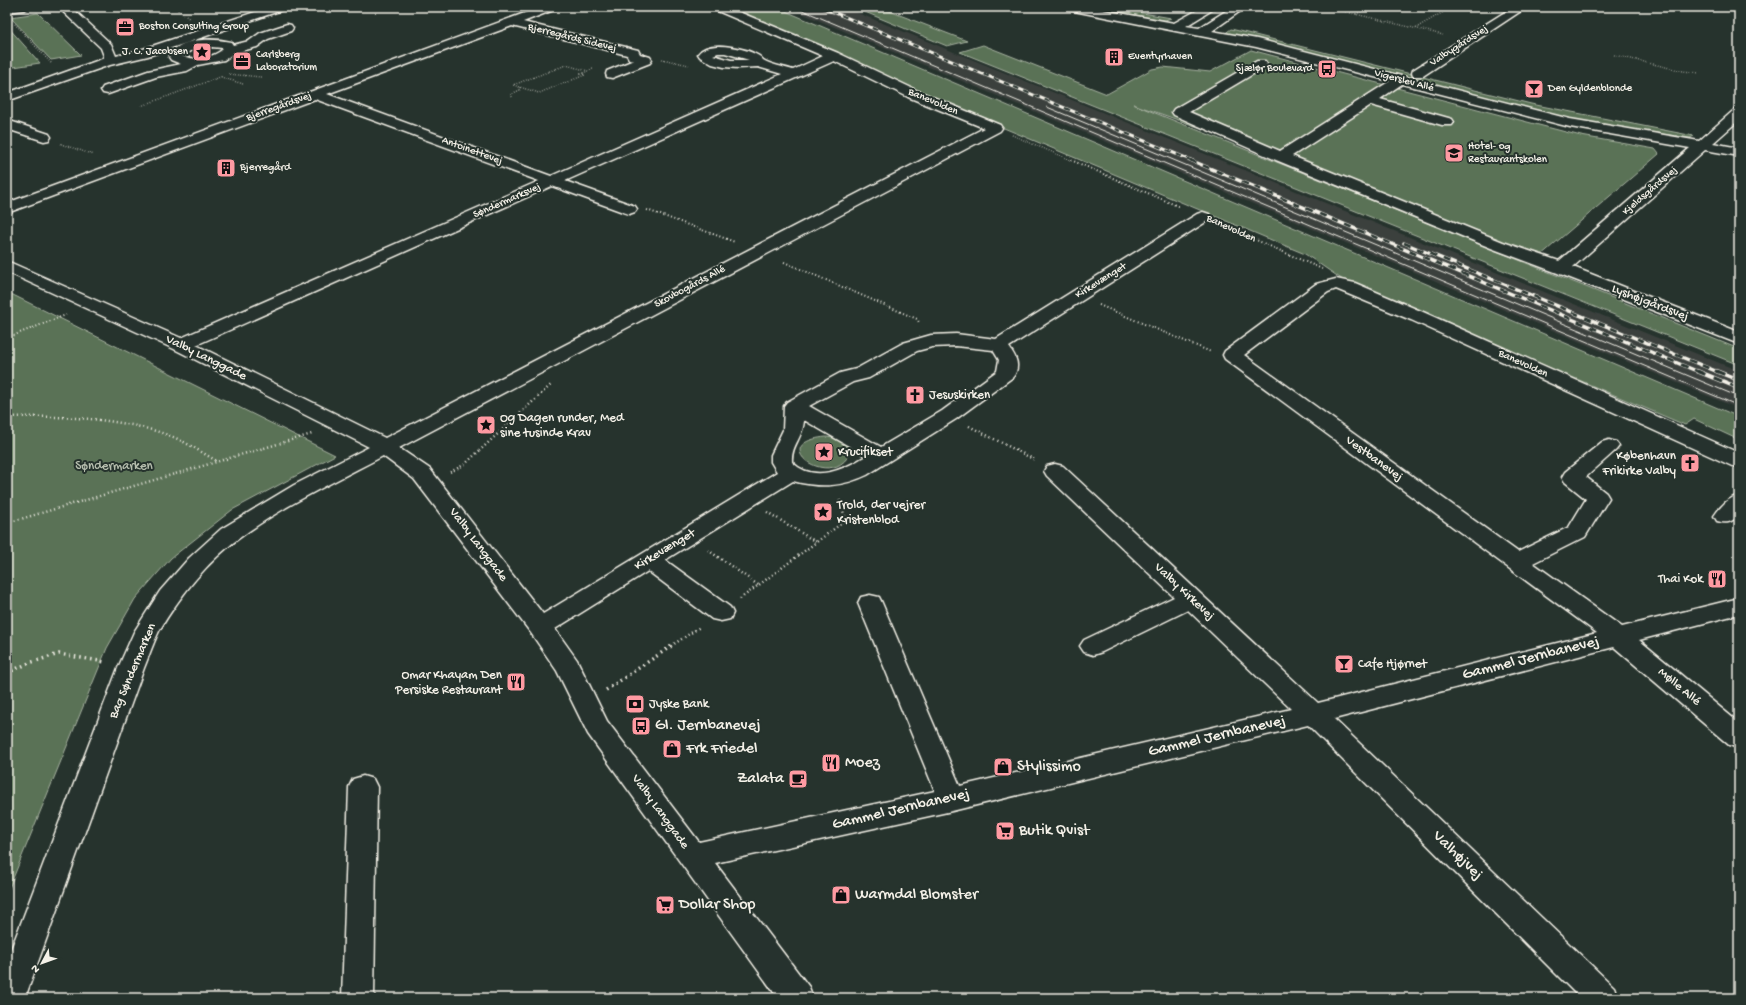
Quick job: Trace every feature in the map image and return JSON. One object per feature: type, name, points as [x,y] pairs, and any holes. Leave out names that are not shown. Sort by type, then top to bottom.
[{"type":"street","points":[[9,15],[24,7]]},
{"type":"street","points":[[65,7],[108,47],[110,56],[106,62]]},
{"type":"street","points":[[7,96],[65,78],[106,62],[173,44],[281,7]]},
{"type":"street","name":"Bjerregårdsvej","points":[[7,208],[552,7]]},
{"type":"street","name":"Banevolden","points":[[717,7],[834,56],[913,94],[995,128]]},
{"type":"street","name":"Vigerslev Allé","points":[[1069,7],[1278,48],[1570,123],[1739,152]]},
{"type":"street","name":"Vigerslev Allé","points":[[1123,7],[1216,23],[1562,108],[1739,140]]},
{"type":"street","points":[[1176,27],[1212,7]]},
{"type":"street","points":[[1202,32],[1240,7]]},
{"type":"street","name":"Valbygårdsvej","points":[[1418,73],[1521,7]]},
{"type":"street","name":"Bjerregårds Sidevej","points":[[510,22],[633,53]]},
{"type":"street","points":[[230,50],[227,45],[216,43],[201,44],[187,47],[176,52],[175,57],[182,61],[196,61],[218,57],[230,50],[253,44],[264,36],[287,28]]},
{"type":"street","points":[[173,44],[187,47]]},
{"type":"street","points":[[612,74],[646,60],[633,56],[633,53]]},
{"type":"street","name":"Søndermarksvej","points":[[181,345],[834,56]]},
{"type":"street","points":[[108,90],[153,74],[183,68],[196,61]]},
{"type":"street","points":[[759,63],[794,74]]},
{"type":"street","name":"Lyshøjgårdsvej","points":[[1261,64],[1179,112],[1281,157],[1497,245],[1561,268],[1739,338]]},
{"type":"street","points":[[1281,157],[1400,80]]},
{"type":"street","name":"Antoinettevej","points":[[314,94],[629,209]]},
{"type":"street","points":[[1369,100],[1447,122]]},
{"type":"street","name":"Kjeldsgårdsvej","points":[[1561,268],[1739,113]]},
{"type":"street","points":[[10,128],[44,137]]},
{"type":"street","name":"Skovbogårds Allé","points":[[386,448],[995,128]]},
{"type":"street","name":"Kirkevænget","points":[[998,345],[1203,217]]},
{"type":"street","name":"Valby Langgade","points":[[7,266],[181,345],[343,425],[386,448],[406,461],[428,482],[540,627],[568,667],[597,727],[797,998]]},
{"type":"street","name":"Banevolden","points":[[1336,284],[1349,287],[1417,316],[1739,461]]},
{"type":"street","name":"Vestbanevej","points":[[1336,284],[1322,288],[1232,355],[1619,637]]},
{"type":"street","points":[[956,340],[998,345],[1008,360],[1006,373],[998,381],[949,415],[859,470],[833,479],[819,480],[791,473],[781,462],[781,455],[793,430],[794,406],[847,377],[862,374],[910,347],[931,341],[956,340]]},
{"type":"street","points":[[794,406],[881,456]]},
{"type":"street","points":[[1516,562],[1577,532],[1598,498],[1573,478],[1609,446]]},
{"type":"street","name":"Bag Søndermarken","points":[[8,998],[131,668],[146,632],[168,597],[197,563],[229,534],[296,494],[386,448]]},
{"type":"street","name":"Valby Kirkevej","points":[[1055,470],[1313,714]]},
{"type":"street","name":"Kirkevænget","points":[[540,627],[791,473]]},
{"type":"street","points":[[649,560],[720,613]]},
{"type":"street","points":[[1094,646],[1191,599]]},
{"type":"street","points":[[870,603],[952,799]]},
{"type":"street","name":"Gammel Jernbanevej","points":[[692,856],[952,799],[1313,714],[1739,606]]},
{"type":"street","name":"Mølle Allé","points":[[1619,637],[1739,738]]},
{"type":"street","name":"Valhøjvej","points":[[1313,714],[1602,998]]},
{"type":"street","points":[[358,998],[363,787]]},
{"type":"path","points":[[174,7],[192,21]]},
{"type":"path","points":[[1326,7],[1468,41]]},
{"type":"path","points":[[1356,14],[1366,9],[1366,7]]},
{"type":"path","points":[[1416,28],[1452,7]]},
{"type":"path","points":[[9,15],[65,78]]},
{"type":"path","points":[[588,71],[566,65],[513,85],[539,93],[585,75],[581,74],[633,53]]},
{"type":"path","points":[[1614,55],[1698,73]]},
{"type":"path","points":[[141,106],[229,74],[261,77]]},
{"type":"path","points":[[221,77],[244,84]]},
{"type":"path","points":[[512,97],[511,94],[520,90],[530,90]]},
{"type":"path","name":"Banevolden","points":[[995,128],[1321,268],[1330,275],[1336,284]]},
{"type":"path","points":[[44,137],[121,165]]},
{"type":"path","points":[[629,209],[642,208],[759,251],[917,319],[931,341]]},
{"type":"path","points":[[1077,296],[1210,351]]},
{"type":"path","points":[[7,338],[93,305]]},
{"type":"path","points":[[428,482],[464,465],[556,381]]},
{"type":"path","points":[[949,415],[1055,470]]},
{"type":"path","points":[[7,417],[72,418],[142,427],[167,434],[218,461]]},
{"type":"path","points":[[7,523],[343,425]]},
{"type":"path","points":[[747,500],[816,542]]},
{"type":"path","points":[[688,536],[758,585]]},
{"type":"path","points":[[7,673],[29,663],[59,654],[131,668]]},
{"type":"shaded area","points":[[787,7],[843,7],[1739,371],[1739,409]]},
{"type":"green space","points":[[725,7],[776,7],[1739,417],[1739,440],[1694,419],[1685,425],[1343,280],[1305,254],[968,113]]},
{"type":"green space","points":[[853,7],[879,7],[967,41],[947,46]]},
{"type":"green space","points":[[1086,7],[1109,7],[1171,18],[1165,20]]},
{"type":"green space","points":[[38,13],[81,55],[51,60],[10,17]]},
{"type":"green space","points":[[7,26],[40,63],[7,68]]},
{"type":"green space","points":[[1231,29],[1531,104],[1694,136],[1690,138],[1619,129],[1567,119],[1224,34]]},
{"type":"green space","name":"Hotel- og Restaurantskolen","points":[[983,45],[1107,94],[1152,69],[1163,67],[1210,72],[1251,50],[1581,136],[1655,149],[1659,154],[1533,262],[1198,127],[1133,104],[1739,349],[1739,365],[960,52]]},
{"type":"green space","name":"Søndermarken","points":[[7,292],[335,455],[232,510],[171,558],[135,599],[107,648],[7,893]]},
{"type":"green space","points":[[826,437],[834,438],[846,444],[850,453],[841,464],[830,468],[818,467],[808,462],[801,455],[801,448],[808,441]]},
{"type":"tram line","points":[[795,7],[1739,406]]},
{"type":"tram line","points":[[1047,107],[1739,397]]},
{"type":"railway","points":[[821,7],[1193,161]]},
{"type":"railway","points":[[1190,160],[1699,372]]},
{"type":"railway","points":[[1404,243],[1718,372]]},
{"type":"railway","points":[[1697,371],[1739,388]]},
{"type":"railway","points":[[1716,371],[1739,380]]},
{"type":"place","name":"Boston Consulting Group","points":[[125,27]]},
{"type":"place","name":"J. C. Jacobsen","points":[[202,52]]},
{"type":"place","name":"Eventyrhaven","points":[[1114,57]]},
{"type":"place","name":"Carlsberg Laboratorium","points":[[242,61]]},
{"type":"place","name":"Sjælør Boulevard","points":[[1327,69]]},
{"type":"place","name":"Den Gyldenblonde","points":[[1534,89]]},
{"type":"place","name":"Hotel- og Restaurantskolen","points":[[1454,153]]},
{"type":"place","name":"Bjerregård","points":[[226,168]]},
{"type":"place","name":"Jesuskirken","points":[[915,395]]},
{"type":"place","name":"Og Dagen runder, Med sine tusinde Krav","points":[[486,425]]},
{"type":"place","name":"Krucifikset","points":[[824,452]]},
{"type":"place","name":"København Frikirke Valby","points":[[1690,463]]},
{"type":"place","name":"Trold, der vejrer Kristenblod","points":[[823,512]]},
{"type":"place","name":"Thai Kok","points":[[1717,579]]},
{"type":"place","name":"Cafe Hjørnet","points":[[1344,664]]},
{"type":"place","name":"Omar Khayam Den Persiske Restaurant","points":[[516,682]]},
{"type":"place","name":"Jyske Bank","points":[[635,704]]},
{"type":"place","name":"Gl. Jernbanevej","points":[[641,726]]},
{"type":"place","name":"Frk Friedel","points":[[672,749]]},
{"type":"place","name":"Moez","points":[[831,763]]},
{"type":"place","name":"Stylissimo","points":[[1003,767]]},
{"type":"place","name":"Zalata","points":[[798,779]]},
{"type":"place","name":"Butik Qvist","points":[[1005,831]]},
{"type":"place","name":"Warmdal Blomster","points":[[841,895]]},
{"type":"place","name":"Dollar Shop","points":[[665,905]]}]
